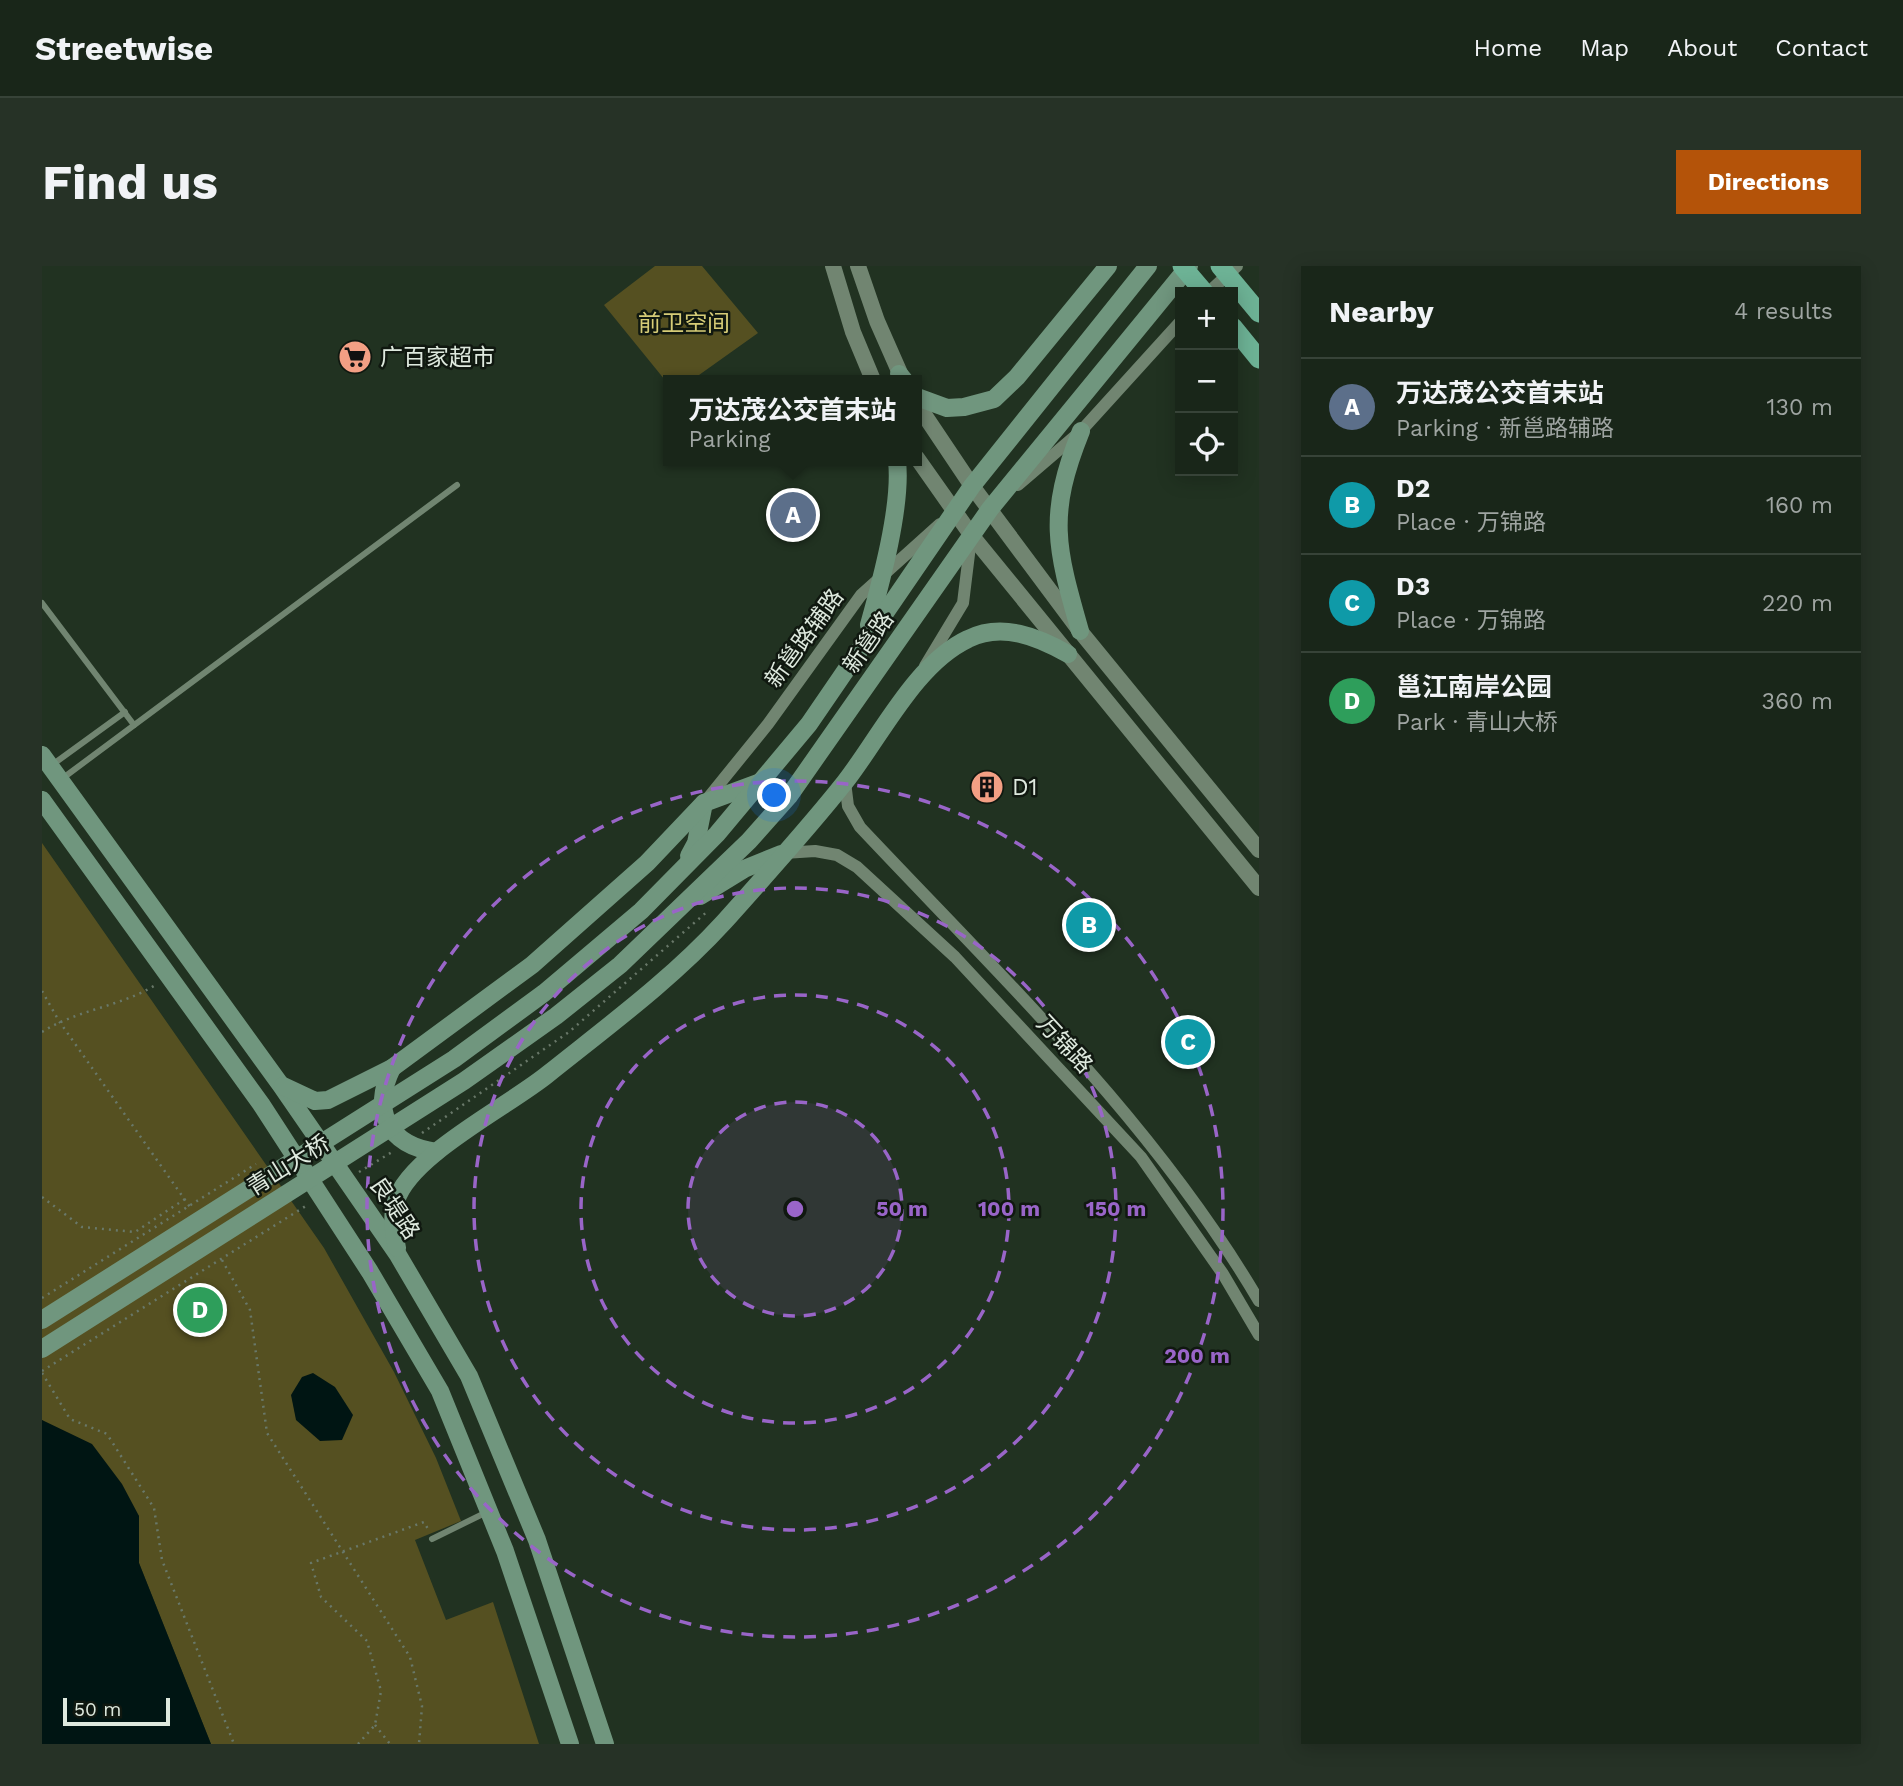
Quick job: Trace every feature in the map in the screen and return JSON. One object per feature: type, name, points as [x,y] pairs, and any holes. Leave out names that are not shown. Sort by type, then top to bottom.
[{"type":"highway","points":[[1182,266],[1200,287]]},
{"type":"highway","points":[[1228,269],[1259,313]]},
{"type":"highway","points":[[1238,333],[1254,353]]},
{"type":"main road","points":[[922,399],[947,408],[964,407],[994,399],[1017,377],[1108,266]]},
{"type":"main road","name":"新邕路","points":[[544,993],[641,911],[762,782],[832,693],[863,643],[972,486],[1148,266]]},
{"type":"main road","name":"新邕路","points":[[556,1016],[620,965],[749,841],[789,796],[990,509],[1189,266]]},
{"type":"main road","points":[[1080,631],[1063,577],[1058,522],[1065,473],[1082,431]]},
{"type":"main road","points":[[863,643],[884,575],[897,486],[897,466]]},
{"type":"main road","points":[[398,1255],[392,1227],[396,1200],[414,1172],[436,1152],[541,1080],[665,979],[722,924],[845,782],[919,675],[967,639],[983,633],[1037,636],[1068,654]]},
{"type":"main road","name":"良堤路","points":[[51,767],[280,1084],[398,1255],[469,1376],[537,1540],[605,1744]]},
{"type":"main road","points":[[280,1084],[315,1101],[328,1100],[392,1068],[532,965],[609,898],[704,803],[762,782]]},
{"type":"main road","points":[[42,800],[261,1104],[370,1272],[440,1391],[489,1511],[570,1744]]},
{"type":"main road","points":[[684,867],[696,844],[704,803]]},
{"type":"main road","points":[[679,908],[744,869],[784,853]]},
{"type":"main road","name":"青山大桥","points":[[42,1320],[454,1059],[544,993]]},
{"type":"main road","points":[[197,1018],[220,1000]]},
{"type":"main road","name":"青山大桥","points":[[42,1349],[368,1144],[556,1016]]},
{"type":"main road","points":[[392,1068],[382,1087],[381,1102],[389,1123],[403,1141],[418,1149],[436,1152]]},
{"type":"street","points":[[833,266],[853,332],[871,375]]},
{"type":"street","points":[[858,266],[901,375]]},
{"type":"street","points":[[1213,287],[1228,269]]},
{"type":"street","points":[[990,509],[1082,431],[1175,328]]},
{"type":"street","points":[[922,411],[972,486],[1080,631],[1259,850]]},
{"type":"street","points":[[922,466],[972,536],[1259,888]]},
{"type":"street","name":"新邕路辅路","points":[[704,803],[768,724],[860,595],[953,512]]},
{"type":"street","points":[[919,675],[963,603],[972,536]]},
{"type":"street","name":"万锦路","points":[[845,782],[849,806],[860,827],[1023,999],[1154,1146],[1237,1264],[1259,1301]]},
{"type":"street","name":"万锦路","points":[[784,853],[815,851],[837,855],[858,867],[956,957],[1141,1157],[1223,1274],[1259,1335]]},
{"type":"lane","points":[[51,767],[134,725],[457,485]]},
{"type":"lane","points":[[42,603],[134,725]]},
{"type":"lane","points":[[51,767],[125,712]]},
{"type":"lane","points":[[432,1539],[489,1511]]},
{"type":"path","points":[[569,1032],[712,908]]},
{"type":"path","points":[[42,1032],[59,1021],[128,1000],[154,986]]},
{"type":"path","points":[[42,991],[59,1021],[192,1211]]},
{"type":"path","points":[[42,1197],[82,1227],[135,1232],[185,1199]]},
{"type":"path","points":[[220,1257],[250,1310],[267,1433],[410,1657],[422,1706],[419,1744]]},
{"type":"path","points":[[42,1373],[70,1419],[107,1434],[154,1508],[162,1560],[234,1744]]},
{"type":"path","points":[[358,1744],[375,1725],[381,1691],[368,1641],[321,1597],[311,1563],[424,1522],[432,1539]]},
{"type":"path","points":[[375,1725],[390,1744]]},
{"type":"green space","name":"前卫空间","points":[[655,266],[702,266],[758,333],[699,375],[663,375],[663,378],[604,305]]},
{"type":"green space","points":[[42,843],[324,1248],[394,1372],[436,1458],[461,1521],[415,1540],[446,1620],[493,1602],[539,1744],[211,1744],[139,1563],[139,1516],[42,1420]]},
{"type":"shaded area","points":[[313,1373],[335,1387],[353,1415],[342,1440],[320,1441],[296,1420],[291,1395],[302,1377]]},
{"type":"shaded area","points":[[42,1420],[92,1444],[122,1484],[139,1516],[139,1563],[211,1744],[42,1744]]},
{"type":"place","name":"广百家超市","points":[[355,357]]},
{"type":"place","name":"万达茂公交首末站","points":[[793,515]]},
{"type":"place","name":"D1","points":[[987,787]]},
{"type":"place","name":"D2","points":[[1089,925]]},
{"type":"place","name":"D3","points":[[1188,1042]]},
{"type":"place","name":"邕江南岸公园","points":[[200,1310]]}]
